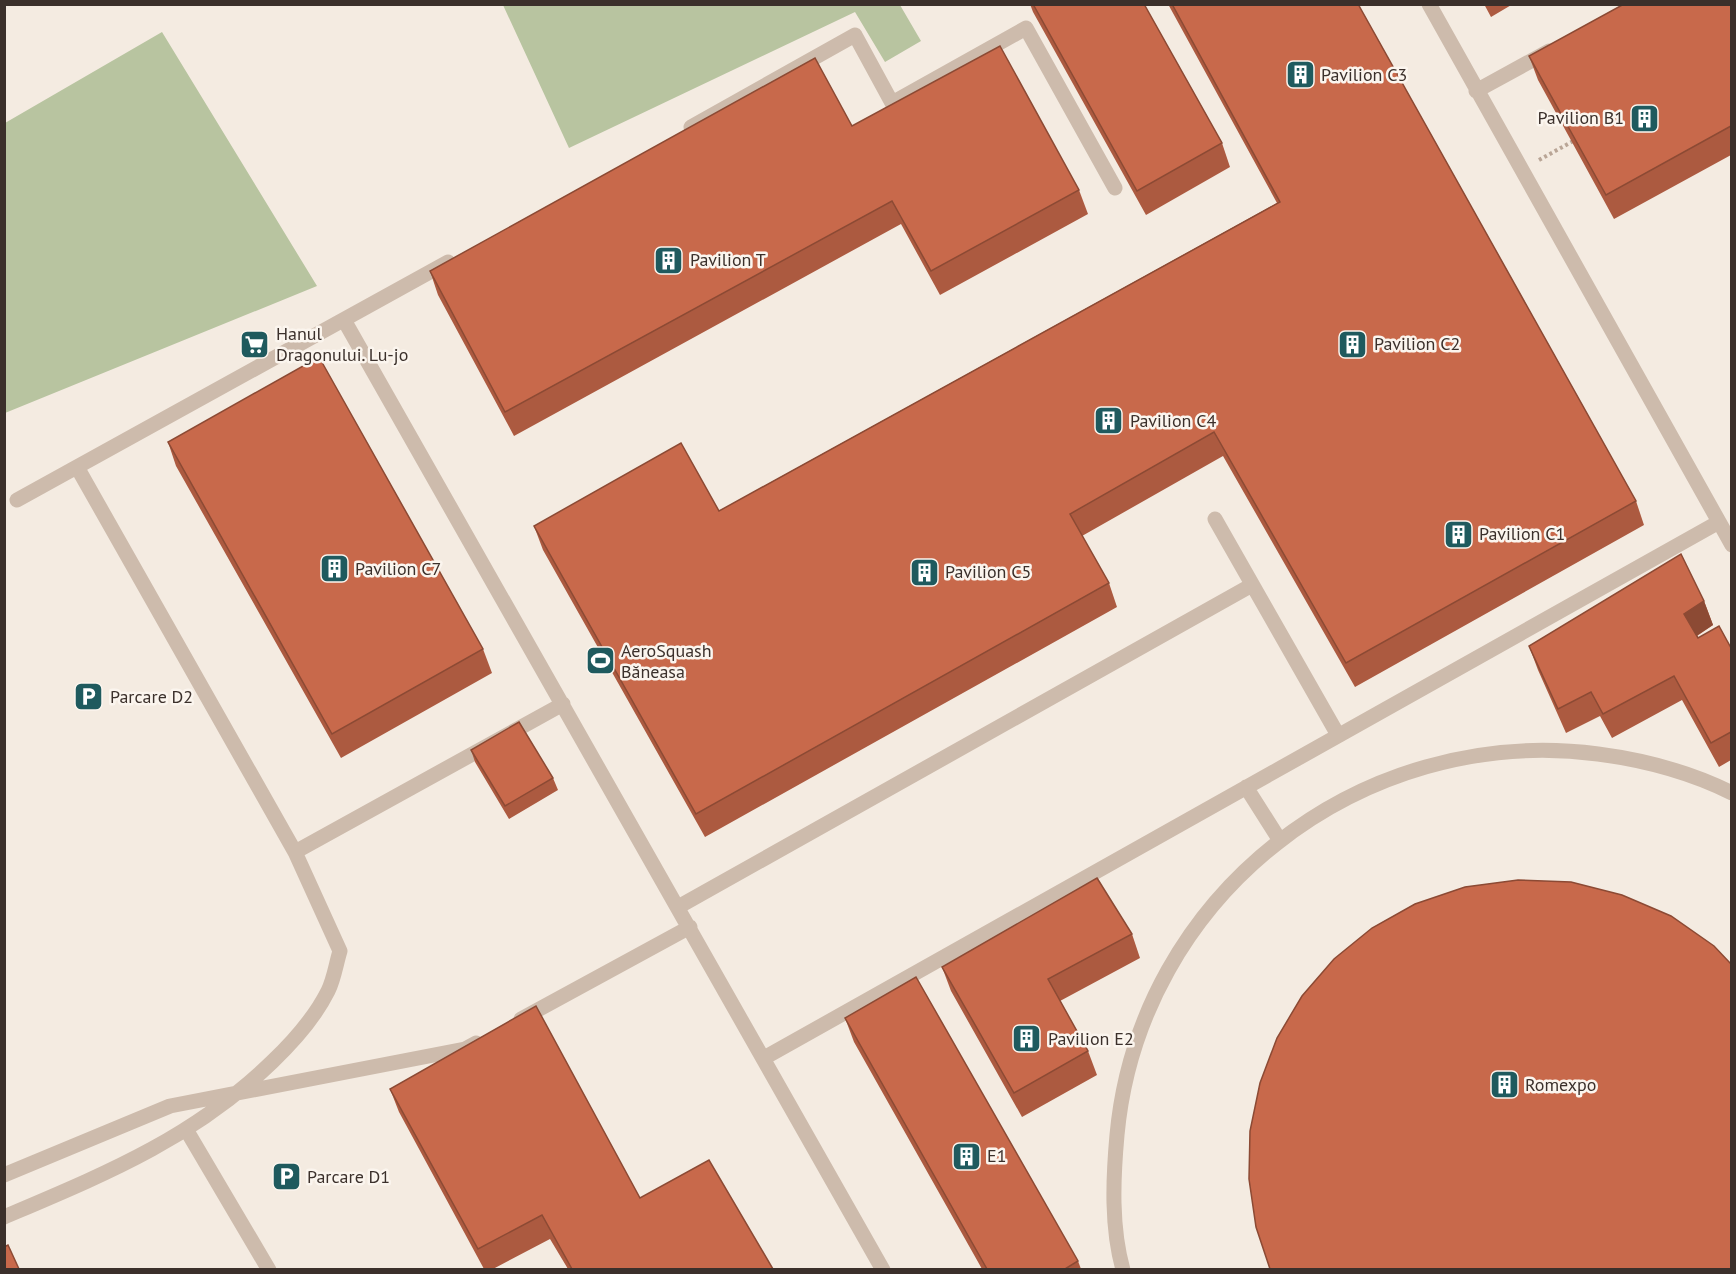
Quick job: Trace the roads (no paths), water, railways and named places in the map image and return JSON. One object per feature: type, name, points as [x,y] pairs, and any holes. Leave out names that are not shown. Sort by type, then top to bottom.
[{"type":"lane","points":[[1429,4],[1731,545]]},
{"type":"lane","points":[[678,134],[855,35],[892,103],[1026,28],[1115,188]]},
{"type":"lane","points":[[1476,91],[1560,44]]},
{"type":"lane","points":[[17,500],[459,256]]},
{"type":"lane","points":[[344,320],[884,1269]]},
{"type":"lane","points":[[4,1217],[99,1177],[187,1131],[239,1094],[302,1033],[329,990],[340,951],[295,852],[77,467]]},
{"type":"lane","points":[[1215,519],[1338,735]]},
{"type":"lane","points":[[764,1058],[1719,522]]},
{"type":"lane","points":[[678,907],[1252,585]]},
{"type":"lane","points":[[295,852],[563,704]]},
{"type":"lane","points":[[1123,1269],[1113,1179],[1120,1101],[1141,1026],[1176,956],[1215,902],[1280,839],[1343,798],[1413,769],[1486,753],[1562,749],[1636,759],[1708,781],[1731,793]]},
{"type":"lane","points":[[1246,787],[1280,839]]},
{"type":"lane","points":[[506,1027],[690,927]]},
{"type":"lane","points":[[4,1175],[170,1106],[465,1049],[485,1038]]},
{"type":"lane","points":[[187,1131],[269,1269]]},
{"type":"place","name":"Pavilion C3","points":[[1300,75]]},
{"type":"place","name":"Pavilion B1","points":[[1645,118]]},
{"type":"place","name":"Pavilion T","points":[[669,260]]},
{"type":"place","name":"Hanul Dragonului. Lu-jo","points":[[255,344]]},
{"type":"place","name":"Pavilion C2","points":[[1353,344]]},
{"type":"place","name":"Pavilion C4","points":[[1109,421]]},
{"type":"place","name":"Pavilion C1","points":[[1458,534]]},
{"type":"place","name":"Pavilion C7","points":[[334,569]]},
{"type":"place","name":"Pavilion C5","points":[[924,572]]},
{"type":"place","name":"AeroSquash Băneasa","points":[[600,661]]},
{"type":"place","name":"Parcare D2","points":[[89,697]]},
{"type":"place","name":"Pavilion E2","points":[[1027,1039]]},
{"type":"place","name":"Romexpo","points":[[1504,1085]]},
{"type":"place","name":"E1","points":[[966,1156]]},
{"type":"place","name":"Parcare D1","points":[[286,1177]]}]
